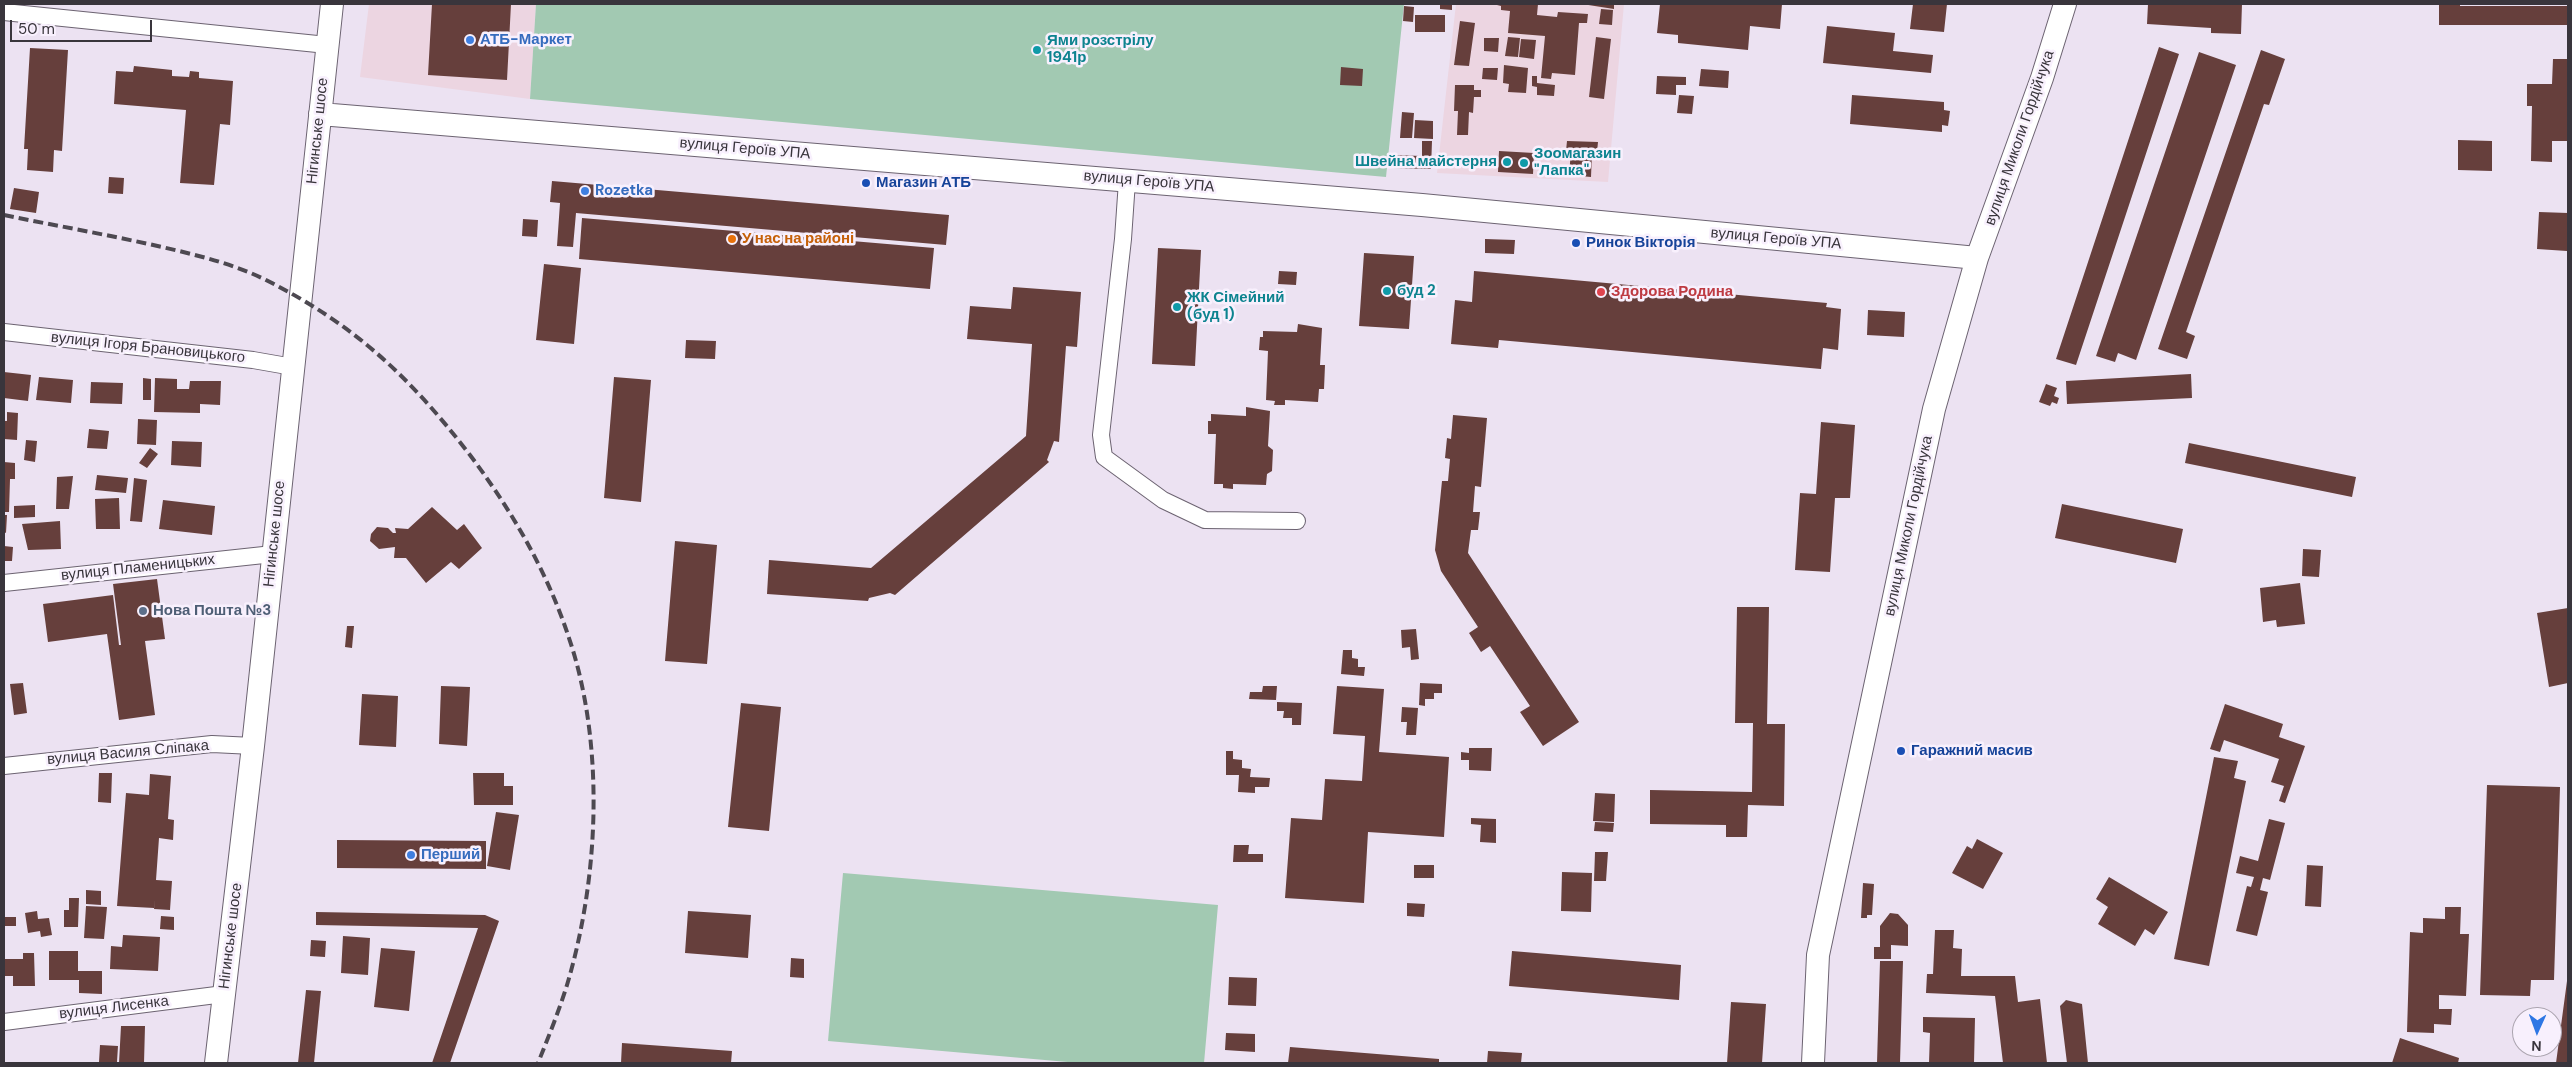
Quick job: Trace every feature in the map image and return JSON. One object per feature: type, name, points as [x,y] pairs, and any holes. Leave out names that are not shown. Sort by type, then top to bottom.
[{"type":"street","name":"Нігинське шосе","points":[[216,1063],[253,746],[332,4]]},
{"type":"street","name":"вулиця Миколи Гордійчука","points":[[1813,1063],[1818,955],[1934,409],[1977,258],[2042,78],[2065,4]]},
{"type":"street","points":[[4,12],[327,45]]},
{"type":"street","name":"вулиця Героїв УПА","points":[[320,114],[1422,205],[1977,258]]},
{"type":"street","points":[[1126,180],[1123,239],[1101,435],[1104,457],[1162,500],[1205,520],[1297,521]]},
{"type":"street","name":"вулиця Ігоря Брановицького","points":[[4,332],[253,360],[293,367]]},
{"type":"street","name":"вулиця Пламеницьких","points":[[4,583],[273,554]]},
{"type":"street","name":"вулиця Василя Сліпака","points":[[4,766],[212,744],[253,746]]},
{"type":"street","name":"вулиця Лисенка","points":[[4,1022],[224,994]]},
{"type":"shaded area","points":[[369,4],[536,4],[530,99],[360,77]]},
{"type":"shaded area","points":[[1456,4],[1624,4],[1608,182],[1437,173]]},
{"type":"green space","points":[[536,4],[1404,4],[1386,177],[530,99]]},
{"type":"green space","points":[[843,873],[1218,905],[1204,1063],[1079,1063],[828,1041]]},
{"type":"building","name":"АТБ-Маркет","points":[[432,4],[511,4],[507,80],[428,75]]},
{"type":"building","points":[[1440,4],[1452,4],[1452,10],[1440,9]]},
{"type":"building","points":[[1493,4],[1538,4],[1537,15],[1557,17],[1558,12],[1588,14],[1587,23],[1579,23],[1575,75],[1552,73],[1551,79],[1541,78],[1545,36],[1508,33],[1510,11],[1501,10],[1501,6]]},
{"type":"building","points":[[1582,4],[1614,4],[1614,9]]},
{"type":"building","points":[[1660,4],[1782,4],[1780,29],[1750,26],[1748,50],[1678,43],[1678,35],[1657,33]]},
{"type":"building","points":[[1913,4],[1947,4],[1944,32],[1910,29]]},
{"type":"building","points":[[2148,4],[2242,4],[2241,34],[2211,33],[2211,28],[2147,24]]},
{"type":"building","points":[[2439,4],[2460,4],[2460,6],[2568,6],[2568,25],[2439,25]]},
{"type":"building","points":[[1404,6],[1414,7],[1413,22],[1403,21]]},
{"type":"building","points":[[1601,9],[1613,10],[1612,25],[1599,24]]},
{"type":"building","points":[[1415,15],[1445,15],[1445,32],[1415,32]]},
{"type":"building","points":[[1460,21],[1475,23],[1469,66],[1454,65]]},
{"type":"building","points":[[1827,26],[1895,33],[1893,51],[1933,55],[1931,73],[1823,63]]},
{"type":"building","points":[[1508,37],[1520,38],[1518,57],[1505,56]]},
{"type":"building","points":[[1596,37],[1611,39],[1604,99],[1589,97]]},
{"type":"building","points":[[1484,38],[1499,38],[1498,52],[1484,51]]},
{"type":"building","points":[[1521,39],[1536,40],[1534,59],[1519,57]]},
{"type":"building","points":[[2159,47],[2179,54],[2076,365],[2056,359]]},
{"type":"building","points":[[30,48],[68,50],[62,151],[54,150],[53,172],[27,170],[28,149],[24,149]]},
{"type":"building","points":[[2261,50],[2285,59],[2269,105],[2264,104],[2186,332],[2195,336],[2187,359],[2158,349]]},
{"type":"building","points":[[2199,52],[2236,65],[2136,360],[2118,353],[2115,362],[2096,356]]},
{"type":"building","points":[[2553,59],[2568,59],[2568,141],[2552,141],[2552,162],[2531,161],[2532,106],[2527,106],[2527,84],[2552,84]]},
{"type":"building","points":[[1504,65],[1528,68],[1526,93],[1508,92],[1509,84],[1503,83]]},
{"type":"building","points":[[134,66],[172,70],[172,76],[189,77],[190,71],[199,72],[199,78],[233,81],[230,125],[220,124],[214,185],[180,183],[186,110],[114,104],[116,71],[133,72]]},
{"type":"building","points":[[1341,67],[1363,69],[1362,86],[1340,85]]},
{"type":"building","points":[[1483,68],[1498,68],[1497,80],[1482,79]]},
{"type":"building","points":[[1701,69],[1729,71],[1728,88],[1699,86]]},
{"type":"building","points":[[1532,76],[1537,76],[1537,83],[1555,85],[1554,96],[1537,95],[1537,87],[1532,86]]},
{"type":"building","points":[[1657,76],[1686,77],[1686,85],[1676,85],[1676,95],[1656,94]]},
{"type":"building","points":[[1455,85],[1474,85],[1474,90],[1481,90],[1481,97],[1474,97],[1473,113],[1469,112],[1468,135],[1457,135],[1458,111],[1454,111]]},
{"type":"building","points":[[1679,95],[1694,96],[1692,114],[1677,113]]},
{"type":"building","points":[[1852,95],[1944,102],[1944,110],[1950,111],[1948,126],[1942,125],[1942,132],[1850,124]]},
{"type":"building","points":[[1402,112],[1414,113],[1412,138],[1400,138]]},
{"type":"building","points":[[1415,120],[1433,121],[1433,139],[1414,138]]},
{"type":"building","points":[[2458,140],[2492,141],[2492,171],[2458,170]]},
{"type":"building","points":[[1422,141],[1432,141],[1431,169],[1392,168],[1392,155],[1422,156]]},
{"type":"building","points":[[1567,141],[1598,142],[1597,152],[1592,152],[1591,177],[1569,175],[1571,151],[1566,151]]},
{"type":"building","points":[[1499,151],[1534,153],[1533,174],[1498,172]]},
{"type":"building","points":[[109,177],[124,178],[123,194],[108,193]]},
{"type":"building","points":[[552,181],[949,215],[946,245],[576,213],[573,247],[557,246],[560,203],[550,202]]},
{"type":"building","points":[[14,188],[39,192],[36,213],[10,209]]},
{"type":"building","points":[[2539,212],[2568,213],[2567,251],[2537,249]]},
{"type":"building","points":[[582,218],[934,248],[930,289],[579,259]]},
{"type":"building","points":[[523,219],[538,220],[537,237],[522,236]]},
{"type":"building","points":[[1485,239],[1515,240],[1514,254],[1485,253]]},
{"type":"building","name":"ЖК Сімейний (буд 1)","points":[[1158,248],[1201,250],[1195,366],[1152,364]]},
{"type":"building","name":"буд 2","points":[[1364,253],[1414,256],[1409,329],[1359,326]]},
{"type":"building","points":[[544,264],[581,268],[574,344],[536,340]]},
{"type":"building","points":[[1279,271],[1297,272],[1296,285],[1278,284]]},
{"type":"building","points":[[1474,271],[1827,303],[1826,307],[1841,309],[1838,350],[1823,348],[1821,369],[1499,340],[1498,348],[1451,344],[1455,300],[1472,302]]},
{"type":"building","points":[[1013,287],[1081,292],[1077,347],[1066,346],[1059,442],[1054,441],[1047,460],[1049,462],[895,595],[890,593],[869,598],[868,601],[767,594],[769,560],[871,568],[1026,436],[1032,344],[967,339],[970,306],[1011,309]]},
{"type":"building","points":[[1868,310],[1905,312],[1904,337],[1867,335]]},
{"type":"building","points":[[1298,324],[1322,328],[1320,365],[1325,365],[1324,389],[1319,389],[1318,402],[1285,400],[1285,405],[1274,405],[1275,401],[1266,400],[1268,351],[1259,350],[1260,337],[1263,337],[1263,331],[1297,332]]},
{"type":"building","points":[[686,340],[716,341],[715,359],[685,358]]},
{"type":"building","points":[[4,372],[31,375],[28,401],[4,398]]},
{"type":"building","points":[[2191,374],[2192,398],[2067,404],[2066,381]]},
{"type":"building","points":[[39,377],[73,380],[71,403],[36,400]]},
{"type":"building","points":[[614,377],[651,380],[641,502],[604,498]]},
{"type":"building","points":[[143,378],[151,379],[151,400],[143,400]]},
{"type":"building","points":[[155,378],[177,379],[177,389],[189,389],[190,381],[221,381],[220,405],[200,404],[200,413],[154,412]]},
{"type":"building","points":[[91,382],[123,383],[122,404],[90,403]]},
{"type":"building","points":[[2046,384],[2057,388],[2054,396],[2059,398],[2057,404],[2052,402],[2050,406],[2039,402]]},
{"type":"building","points":[[1246,407],[1270,411],[1268,446],[1273,450],[1272,471],[1267,474],[1266,485],[1233,484],[1233,489],[1223,488],[1223,484],[1214,484],[1216,434],[1208,434],[1208,421],[1211,421],[1211,414],[1246,416]]},
{"type":"building","points":[[7,412],[18,413],[17,440],[4,439],[4,421],[7,421]]},
{"type":"building","points":[[1453,415],[1487,418],[1481,487],[1475,486],[1473,512],[1480,512],[1478,530],[1471,530],[1468,553],[1579,722],[1543,746],[1520,712],[1530,706],[1490,646],[1481,652],[1469,633],[1478,627],[1441,571],[1435,550],[1442,481],[1448,481],[1450,459],[1445,458],[1447,438],[1451,439]]},
{"type":"building","points":[[138,419],[157,420],[156,445],[137,444]]},
{"type":"building","points":[[1821,422],[1855,425],[1850,498],[1835,498],[1830,572],[1795,570],[1800,493],[1816,494]]},
{"type":"building","points":[[89,429],[109,431],[107,449],[87,448]]},
{"type":"building","points":[[26,440],[37,441],[35,462],[24,460]]},
{"type":"building","points":[[172,441],[202,442],[201,467],[171,465]]},
{"type":"building","points":[[2189,443],[2356,477],[2352,497],[2185,463]]},
{"type":"building","points":[[150,448],[158,454],[147,468],[139,463]]},
{"type":"building","points":[[4,462],[15,463],[15,479],[10,479],[9,512],[4,512]]},
{"type":"building","points":[[97,475],[128,478],[126,493],[95,490]]},
{"type":"building","points":[[73,476],[69,509],[56,509],[57,477]]},
{"type":"building","points":[[134,478],[147,480],[142,522],[130,521]]},
{"type":"building","points":[[119,498],[120,529],[96,529],[95,499]]},
{"type":"building","points":[[163,500],[215,506],[212,535],[159,529]]},
{"type":"building","points":[[2062,504],[2183,529],[2176,563],[2055,538]]},
{"type":"building","points":[[35,505],[35,517],[14,518],[14,506]]},
{"type":"building","points":[[432,507],[457,530],[464,524],[482,548],[459,569],[451,562],[426,583],[406,558],[394,558],[395,547],[379,549],[370,541],[371,534],[377,527],[388,528],[393,533],[396,533],[395,528],[408,529]]},
{"type":"building","points":[[4,515],[7,515],[6,533],[4,532]]},
{"type":"building","points":[[60,521],[61,549],[28,550],[22,524]]},
{"type":"building","points":[[675,541],[717,545],[707,664],[665,661]]},
{"type":"building","points":[[4,546],[13,547],[12,561],[4,561]]},
{"type":"building","points":[[2303,549],[2321,550],[2319,577],[2302,576]]},
{"type":"building","points":[[157,579],[165,639],[145,641],[155,715],[119,720],[107,634],[48,642],[43,604],[113,595],[119,645],[121,645],[113,584]]},
{"type":"building","points":[[2300,583],[2305,624],[2277,627],[2276,620],[2263,622],[2260,588]]},
{"type":"building","points":[[1737,607],[1769,607],[1767,724],[1785,724],[1784,806],[1748,805],[1747,837],[1726,837],[1726,825],[1650,824],[1650,790],[1752,792],[1753,723],[1735,723]]},
{"type":"building","points":[[2568,608],[2568,683],[2549,687],[2537,613]]},
{"type":"building","points":[[347,626],[354,626],[352,648],[345,647]]},
{"type":"building","points":[[1416,629],[1419,659],[1411,660],[1410,647],[1402,648],[1401,630]]},
{"type":"building","points":[[1343,650],[1352,650],[1352,658],[1358,659],[1358,667],[1365,667],[1364,676],[1341,674]]},
{"type":"building","points":[[23,683],[27,713],[14,715],[10,684]]},
{"type":"building","points":[[1420,683],[1442,684],[1442,693],[1434,693],[1434,699],[1425,699],[1425,706],[1419,705]]},
{"type":"building","points":[[441,686],[470,687],[467,746],[439,744]]},
{"type":"building","points":[[1263,686],[1277,686],[1276,700],[1249,699],[1250,692],[1262,692]]},
{"type":"building","points":[[1337,686],[1384,689],[1379,752],[1449,757],[1444,837],[1368,832],[1364,903],[1285,898],[1291,818],[1322,820],[1325,779],[1362,781],[1365,736],[1333,734]]},
{"type":"building","points":[[362,694],[398,696],[396,747],[359,745]]},
{"type":"building","points":[[1277,702],[1302,703],[1301,725],[1292,725],[1292,718],[1283,718],[1284,711],[1277,711]]},
{"type":"building","points":[[741,703],[781,707],[769,831],[728,827]]},
{"type":"building","points":[[2225,704],[2283,724],[2279,737],[2305,746],[2285,803],[2279,801],[2284,786],[2271,782],[2279,759],[2224,740],[2220,752],[2210,749]]},
{"type":"building","points":[[1402,707],[1418,708],[1416,735],[1406,735],[1407,722],[1401,722]]},
{"type":"building","points":[[1469,748],[1492,748],[1491,771],[1469,770],[1469,760],[1461,760],[1461,752],[1469,753]]},
{"type":"building","points":[[1226,751],[1233,751],[1233,759],[1242,760],[1242,768],[1251,769],[1250,777],[1270,778],[1269,787],[1255,787],[1255,793],[1238,792],[1239,775],[1226,775]]},
{"type":"building","points":[[2214,757],[2238,761],[2234,778],[2246,781],[2209,966],[2174,959]]},
{"type":"building","points":[[99,773],[112,773],[111,803],[98,802]]},
{"type":"building","points":[[473,773],[504,773],[504,786],[513,786],[513,805],[474,805]]},
{"type":"building","points":[[150,774],[171,776],[168,819],[174,820],[173,840],[159,838],[156,880],[172,881],[170,910],[154,909],[155,899],[154,908],[117,906],[126,793],[149,795]]},
{"type":"building","points":[[2487,785],[2560,787],[2554,980],[2531,980],[2530,996],[2480,995]]},
{"type":"building","points":[[1595,793],[1615,794],[1614,822],[1593,821]]},
{"type":"building","points":[[496,812],[519,815],[510,870],[487,866]]},
{"type":"building","points":[[1471,818],[1496,819],[1496,843],[1480,842],[1481,825],[1471,824]]},
{"type":"building","points":[[2269,819],[2285,823],[2270,880],[2263,878],[2260,890],[2268,892],[2257,936],[2236,931],[2247,886],[2251,887],[2254,877],[2236,873],[2240,856],[2258,861]]},
{"type":"building","points":[[1595,822],[1614,823],[1613,832],[1594,831]]},
{"type":"building","points":[[1977,839],[2003,853],[1983,889],[1952,873],[1967,846],[1972,849]]},
{"type":"building","name":"Перший","points":[[337,840],[486,841],[486,869],[337,868]]},
{"type":"building","points":[[1234,845],[1249,845],[1248,854],[1263,854],[1263,862],[1233,862]]},
{"type":"building","points":[[1595,852],[1608,852],[1606,881],[1594,881]]},
{"type":"building","points":[[1414,865],[1434,865],[1434,878],[1414,878]]},
{"type":"building","points":[[2307,865],[2323,866],[2321,907],[2305,906]]},
{"type":"building","points":[[1562,872],[1592,873],[1591,912],[1561,911]]},
{"type":"building","points":[[2109,877],[2168,912],[2154,935],[2145,929],[2135,946],[2098,924],[2108,907],[2096,899]]},
{"type":"building","points":[[1863,883],[1874,884],[1872,915],[1867,915],[1867,918],[1861,918]]},
{"type":"building","points":[[86,890],[101,891],[101,905],[86,904]]},
{"type":"building","points":[[69,898],[79,898],[78,927],[64,927],[64,910],[69,910]]},
{"type":"building","points":[[1407,903],[1425,904],[1424,917],[1407,916]]},
{"type":"building","points":[[86,906],[107,907],[104,939],[84,938]]},
{"type":"building","points":[[2445,907],[2461,907],[2460,934],[2469,934],[2466,996],[2439,995],[2439,1009],[2452,1009],[2451,1025],[2434,1024],[2434,1033],[2407,1032],[2410,932],[2423,933],[2423,918],[2445,919]]},
{"type":"building","points":[[37,911],[38,919],[49,918],[52,935],[41,937],[40,931],[28,933],[25,913]]},
{"type":"building","points":[[688,911],[751,915],[748,958],[685,953]]},
{"type":"building","points":[[316,912],[485,915],[499,921],[450,1063],[432,1063],[478,928],[316,925]]},
{"type":"building","points":[[1890,913],[1898,914],[1908,925],[1908,946],[1891,945],[1891,959],[1874,959],[1874,947],[1880,947],[1880,926]]},
{"type":"building","points":[[161,916],[174,917],[174,930],[160,929]]},
{"type":"building","points":[[5,917],[16,917],[16,926],[5,926]]},
{"type":"building","points":[[1935,930],[1954,930],[1953,948],[1962,949],[1961,976],[2015,976],[2018,1002],[2040,999],[2047,1063],[2003,1063],[1995,996],[1926,993],[1927,974],[1933,974]]},
{"type":"building","points":[[123,935],[160,937],[158,971],[110,969],[111,946],[122,947]]},
{"type":"building","points":[[343,936],[370,938],[368,975],[341,973]]},
{"type":"building","points":[[311,940],[326,941],[325,957],[310,956]]},
{"type":"building","points":[[381,948],[415,951],[409,1011],[374,1007]]},
{"type":"building","points":[[49,951],[78,951],[78,971],[102,971],[102,994],[79,993],[79,980],[49,980]]},
{"type":"building","points":[[1512,951],[1681,965],[1679,1000],[1509,986]]},
{"type":"building","points":[[23,953],[34,953],[35,986],[13,986],[13,976],[4,976],[4,959],[23,959]]},
{"type":"building","points":[[791,958],[804,959],[804,978],[790,977]]},
{"type":"building","points":[[1880,961],[1903,961],[1900,1063],[1877,1063]]},
{"type":"building","points":[[1229,977],[1257,978],[1256,1006],[1228,1005]]},
{"type":"building","points":[[2567,981],[2568,1063],[2556,1063],[2557,1057],[2562,1057],[2562,1018]]},
{"type":"building","points":[[306,990],[321,991],[314,1063],[298,1063]]},
{"type":"building","points":[[2066,1000],[2082,1004],[2088,1063],[2067,1063],[2060,1006]]},
{"type":"building","points":[[1731,1002],[1766,1004],[1762,1063],[1727,1063]]},
{"type":"building","points":[[1923,1017],[1975,1018],[1974,1063],[1929,1063],[1930,1033],[1923,1032]]},
{"type":"building","points":[[121,1026],[145,1026],[144,1063],[119,1063]]},
{"type":"building","points":[[1226,1033],[1255,1034],[1255,1052],[1225,1050]]},
{"type":"building","points":[[2400,1038],[2459,1058],[2458,1063],[2392,1063]]},
{"type":"building","points":[[622,1043],[732,1051],[731,1063],[621,1063]]},
{"type":"building","points":[[100,1045],[118,1046],[117,1062],[99,1062]]},
{"type":"building","points":[[1290,1047],[1439,1059],[1439,1063],[1288,1063]]},
{"type":"building","points":[[1488,1051],[1522,1053],[1521,1063],[1487,1063]]},
{"type":"railway","points":[[4,215],[135,241],[201,257],[254,274],[296,296],[326,314],[353,334],[402,376],[425,400],[470,455],[514,520],[539,565],[569,638],[581,679],[593,767],[594,812],[586,901],[578,944],[567,985],[538,1063]]},
{"type":"place","name":"АТБ-Маркет","points":[[470,40]]},
{"type":"place","name":"Ями розстрілу 1941р","points":[[1037,50]]},
{"type":"place","name":"Швейна майстерня","points":[[1507,162]]},
{"type":"place","name":"Зоомагазин \"Лапка\"","points":[[1524,163]]},
{"type":"place","name":"Магазин АТБ","points":[[866,183]]},
{"type":"place","name":"Rozetka","points":[[585,191]]},
{"type":"place","name":"У нас на районі","points":[[732,239]]},
{"type":"place","name":"Ринок Вікторія","points":[[1576,243]]},
{"type":"place","name":"буд 2","points":[[1387,291]]},
{"type":"place","name":"Здорова Родина","points":[[1601,292]]},
{"type":"place","name":"ЖК Сімейний (буд 1)","points":[[1177,307]]},
{"type":"place","name":"Нова Пошта №3","points":[[143,611]]},
{"type":"place","name":"Гаражний масив","points":[[1901,751]]},
{"type":"place","name":"Перший","points":[[411,855]]}]
